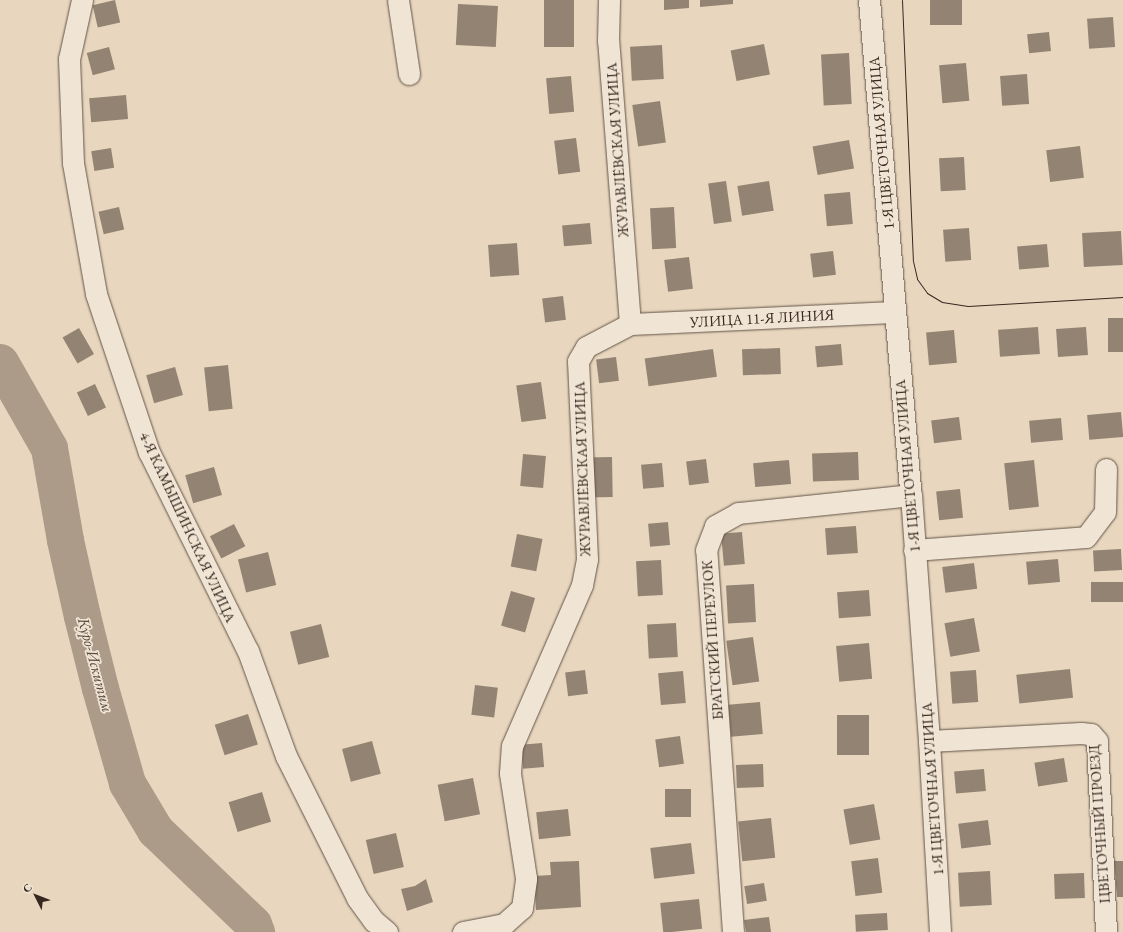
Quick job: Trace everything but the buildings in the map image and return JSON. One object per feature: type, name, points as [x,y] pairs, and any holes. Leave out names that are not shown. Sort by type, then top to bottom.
[{"type":"lane","name":"4-Я КАМЫШИНСКАЯ УЛИЦА","points":[[82,0],[69,59],[73,163],[96,294],[149,452],[248,651],[286,756],[357,898],[374,921],[387,932]]},
{"type":"lane","points":[[398,0],[410,74]]},
{"type":"lane","name":"ЖУРАВЛЁВСКАЯ УЛИЦА","points":[[463,932],[504,924],[522,908],[526,878],[510,773],[512,746],[582,585],[587,558],[578,361],[586,347],[630,324],[608,41],[609,0]]},
{"type":"lane","name":"1-Я ЦВЕТОЧНАЯ УЛИЦА","points":[[869,0],[894,312],[911,495],[929,740],[940,932]]},
{"type":"lane","name":"УЛИЦА 11-Я ЛИНИЯ","points":[[630,324],[894,312]]},
{"type":"lane","points":[[914,550],[1086,537],[1105,512],[1106,469]]},
{"type":"lane","name":"БРАТСКИЙ ПЕРЕУЛОК","points":[[733,932],[706,550],[715,526],[738,513],[911,495]]},
{"type":"lane","name":"ЦВЕТОЧНЫЙ ПРОЕЗД","points":[[929,740],[1081,732],[1091,734],[1097,741],[1106,932]]},
{"type":"waterway","name":"Куро-Искитим","points":[[0,362],[49,448],[65,540],[82,616],[100,688],[127,783],[155,830],[253,924],[256,932]]},
{"type":"tram line","points":[[902,0],[913,261],[917,279],[927,293],[942,302],[968,306],[1123,297]]}]
